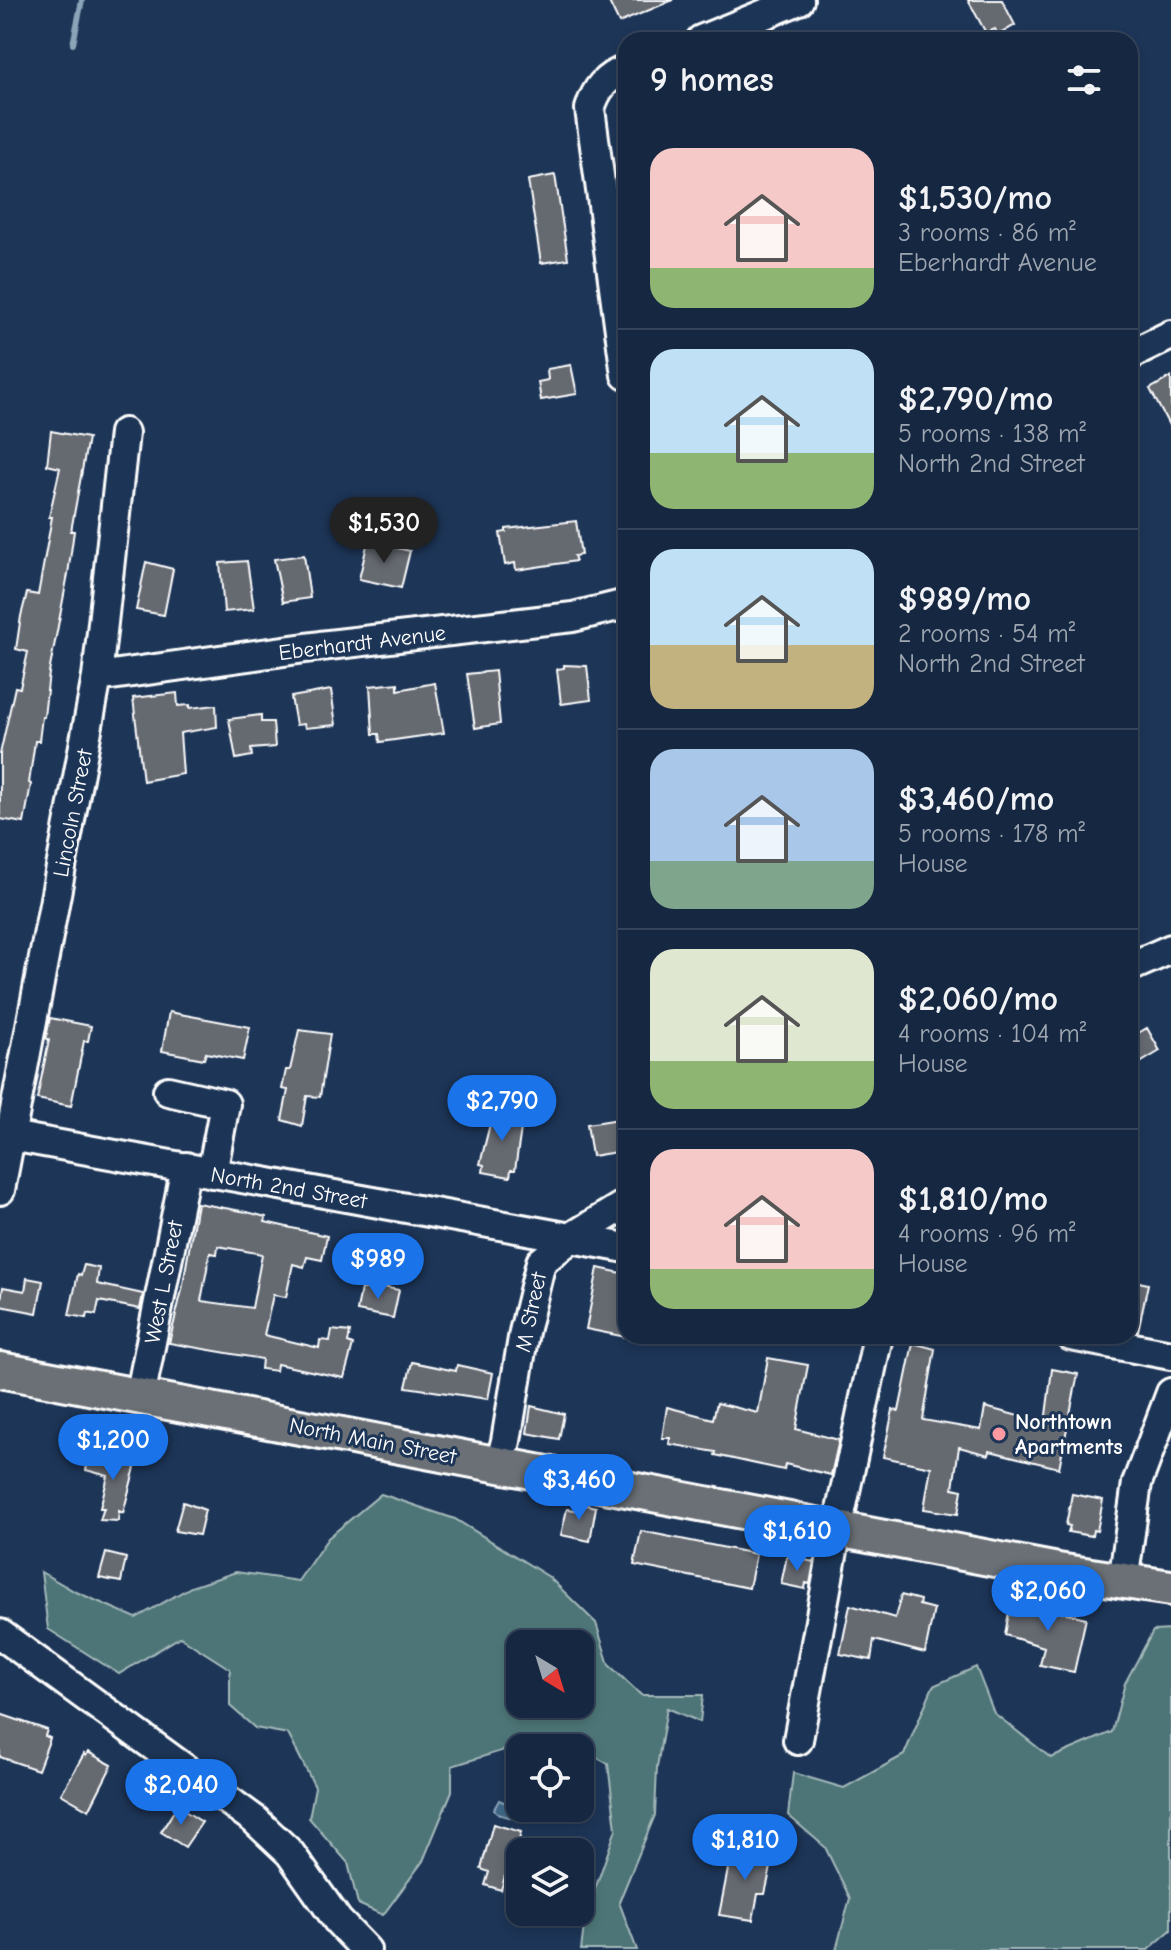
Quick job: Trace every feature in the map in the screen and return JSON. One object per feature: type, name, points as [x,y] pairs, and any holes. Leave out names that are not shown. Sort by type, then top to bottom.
[{"type":"main road","name":"North Main Street","points":[[0,1370],[837,1529],[1123,1582],[1171,1588]]},
{"type":"street","points":[[721,32],[799,0]]},
{"type":"street","points":[[618,74],[608,78],[598,89],[590,109],[618,316]]},
{"type":"street","points":[[1138,351],[1171,335]]},
{"type":"street","name":"Lincoln Street","points":[[0,1190],[5,1135],[97,677],[124,433]]},
{"type":"street","name":"Eberhardt Avenue","points":[[97,677],[320,646],[573,617],[618,606]]},
{"type":"street","points":[[1138,963],[1171,949]]},
{"type":"street","name":"West L Street","points":[[140,1397],[199,1170],[225,1104],[168,1091]]},
{"type":"street","name":"North 2nd Street","points":[[5,1135],[618,1246]]},
{"type":"street","name":"M Street","points":[[500,1464],[524,1332],[541,1262],[572,1237],[618,1209]]},
{"type":"street","points":[[798,1740],[837,1529],[876,1344]]},
{"type":"street","points":[[1113,1344],[1171,1355]]},
{"type":"street","points":[[1123,1582],[1137,1483],[1171,1393]]},
{"type":"street","points":[[0,1634],[255,1820],[290,1853],[338,1921],[366,1950]]},
{"type":"green space","points":[[381,1494],[455,1519],[549,1577],[596,1623],[609,1665],[641,1695],[703,1695],[700,1722],[667,1708],[657,1767],[655,1815],[619,1902],[637,1950],[581,1950],[584,1926],[594,1926],[594,1892],[616,1829],[608,1764],[594,1756],[594,1734],[506,1734],[506,1749],[452,1766],[452,1791],[423,1861],[383,1915],[358,1904],[348,1863],[309,1818],[315,1787],[288,1734],[255,1728],[230,1706],[230,1669],[180,1637],[119,1674],[48,1629],[41,1572],[74,1591],[136,1618],[191,1587],[236,1572],[298,1581],[328,1538]]},
{"type":"green space","points":[[1171,1630],[1171,1930],[1148,1950],[836,1950],[850,1898],[825,1847],[788,1815],[793,1773],[844,1788],[904,1755],[933,1686],[976,1667],[994,1713],[1051,1758],[1112,1732],[1125,1683],[1153,1631]]},
{"type":"water","points":[[499,1800],[506,1803],[506,1816],[498,1814],[494,1809]]},
{"type":"building","points":[[608,0],[673,0],[619,23]]},
{"type":"building","points":[[968,0],[1002,0],[1015,25],[1003,32],[995,29],[985,32]]},
{"type":"building","points":[[555,175],[568,259],[541,263],[528,180]]},
{"type":"building","points":[[571,365],[577,394],[541,400],[538,382],[548,380],[547,369]]},
{"type":"building","points":[[1171,377],[1171,429],[1150,389]]},
{"type":"building","points":[[51,431],[88,438],[44,717],[39,741],[35,741],[24,823],[0,819],[0,754],[15,687],[20,688],[28,652],[16,649],[21,616],[27,593],[38,595],[52,517],[49,517],[60,468],[47,465]]},
{"type":"building","points":[[576,521],[581,555],[574,556],[576,561],[516,570],[515,563],[505,565],[500,533],[506,532],[506,529]]},
{"type":"building","points":[[368,541],[410,551],[401,588],[359,579]]},
{"type":"building","points":[[304,555],[310,598],[283,602],[274,559]]},
{"type":"building","points":[[247,561],[254,609],[224,612],[220,563]]},
{"type":"building","points":[[146,562],[173,569],[164,615],[136,610]]},
{"type":"building","points":[[564,665],[587,666],[591,700],[561,704],[557,669],[564,668]]},
{"type":"building","points":[[495,671],[500,724],[475,728],[467,674]]},
{"type":"building","points":[[398,683],[398,690],[435,683],[444,733],[380,742],[379,734],[373,734],[370,686]]},
{"type":"building","points":[[331,690],[336,725],[305,728],[304,724],[296,725],[291,697]]},
{"type":"building","points":[[177,693],[178,706],[216,705],[217,727],[180,733],[183,774],[143,781],[133,698]]},
{"type":"building","points":[[261,715],[261,722],[273,722],[275,747],[251,749],[252,756],[236,759],[229,719]]},
{"type":"building","points":[[169,1012],[250,1027],[243,1060],[206,1053],[204,1059],[162,1051]]},
{"type":"building","points":[[50,1018],[91,1026],[88,1041],[84,1041],[71,1106],[37,1099],[49,1040],[46,1038]]},
{"type":"building","points":[[1147,1028],[1160,1051],[1138,1064],[1138,1033]]},
{"type":"building","points":[[299,1030],[330,1034],[320,1097],[307,1096],[302,1126],[282,1120],[288,1090],[282,1089],[286,1070],[290,1070]]},
{"type":"building","points":[[494,1108],[523,1115],[515,1170],[511,1170],[510,1177],[483,1172],[484,1165],[480,1164]]},
{"type":"building","points":[[618,1119],[618,1152],[592,1156],[587,1124]]},
{"type":"building","points":[[197,1203],[247,1212],[266,1217],[265,1222],[327,1236],[322,1260],[307,1257],[304,1267],[293,1264],[286,1297],[273,1295],[264,1335],[319,1348],[320,1340],[330,1341],[332,1330],[350,1332],[348,1343],[353,1345],[344,1378],[277,1364],[276,1371],[261,1369],[262,1359],[169,1343]],"holes":[[[218,1246],[262,1254],[252,1308],[201,1301],[210,1253],[217,1254]]]},
{"type":"building","points":[[84,1265],[99,1268],[97,1284],[143,1294],[140,1309],[99,1301],[96,1315],[88,1313],[87,1318],[69,1315],[78,1274],[81,1275]]},
{"type":"building","points":[[598,1268],[618,1272],[618,1335],[586,1329]]},
{"type":"building","points":[[27,1278],[43,1281],[37,1313],[0,1306],[3,1287],[25,1291]]},
{"type":"building","points":[[1138,1282],[1148,1284],[1138,1331]]},
{"type":"building","points":[[367,1284],[399,1290],[393,1318],[357,1311],[361,1288],[365,1289]]},
{"type":"building","points":[[913,1344],[935,1349],[923,1420],[981,1430],[985,1407],[1045,1423],[1052,1369],[1078,1374],[1059,1468],[990,1451],[989,1455],[959,1447],[953,1488],[962,1490],[958,1514],[924,1509],[931,1467],[883,1457],[893,1410],[899,1411]]},
{"type":"building","points":[[768,1358],[808,1365],[796,1429],[839,1440],[831,1475],[785,1464],[784,1470],[715,1455],[716,1452],[669,1444],[670,1438],[662,1438],[667,1407],[713,1419],[717,1403],[758,1413]]},
{"type":"building","points":[[412,1362],[456,1371],[457,1365],[493,1373],[488,1399],[406,1387]]},
{"type":"building","points":[[531,1406],[564,1414],[559,1439],[527,1433]]},
{"type":"building","points":[[90,1451],[137,1460],[118,1521],[100,1520],[108,1476],[86,1470]]},
{"type":"building","points":[[1072,1494],[1103,1500],[1097,1531],[1093,1530],[1092,1536],[1068,1532],[1070,1526],[1066,1525]]},
{"type":"building","points":[[183,1502],[205,1510],[199,1535],[175,1531]]},
{"type":"building","points":[[578,1503],[596,1507],[590,1541],[561,1535],[567,1509],[576,1510]]},
{"type":"building","points":[[641,1531],[756,1554],[749,1588],[634,1565]]},
{"type":"building","points":[[106,1553],[126,1558],[121,1582],[99,1578]]},
{"type":"building","points":[[787,1556],[814,1562],[810,1584],[806,1583],[805,1589],[781,1584]]},
{"type":"building","points":[[901,1595],[920,1600],[919,1605],[934,1609],[925,1653],[874,1640],[871,1660],[840,1654],[850,1605],[895,1618]]},
{"type":"building","points":[[1011,1600],[1086,1618],[1074,1672],[1040,1665],[1044,1647],[1005,1635]]},
{"type":"building","points":[[0,1714],[47,1730],[45,1736],[50,1738],[38,1770],[0,1757]]},
{"type":"building","points":[[88,1752],[112,1765],[89,1810],[61,1794]]},
{"type":"building","points":[[177,1806],[202,1822],[185,1847],[161,1832]]},
{"type":"building","points":[[493,1824],[521,1832],[520,1838],[506,1838],[506,1876],[501,1890],[485,1885],[489,1872],[481,1869]]},
{"type":"building","points":[[733,1844],[774,1854],[765,1894],[758,1894],[753,1920],[719,1915]]},
{"type":"waterway","points":[[73,44],[82,0]]},
{"type":"place","name":"Northtown Apartments","points":[[999,1434]]}]
